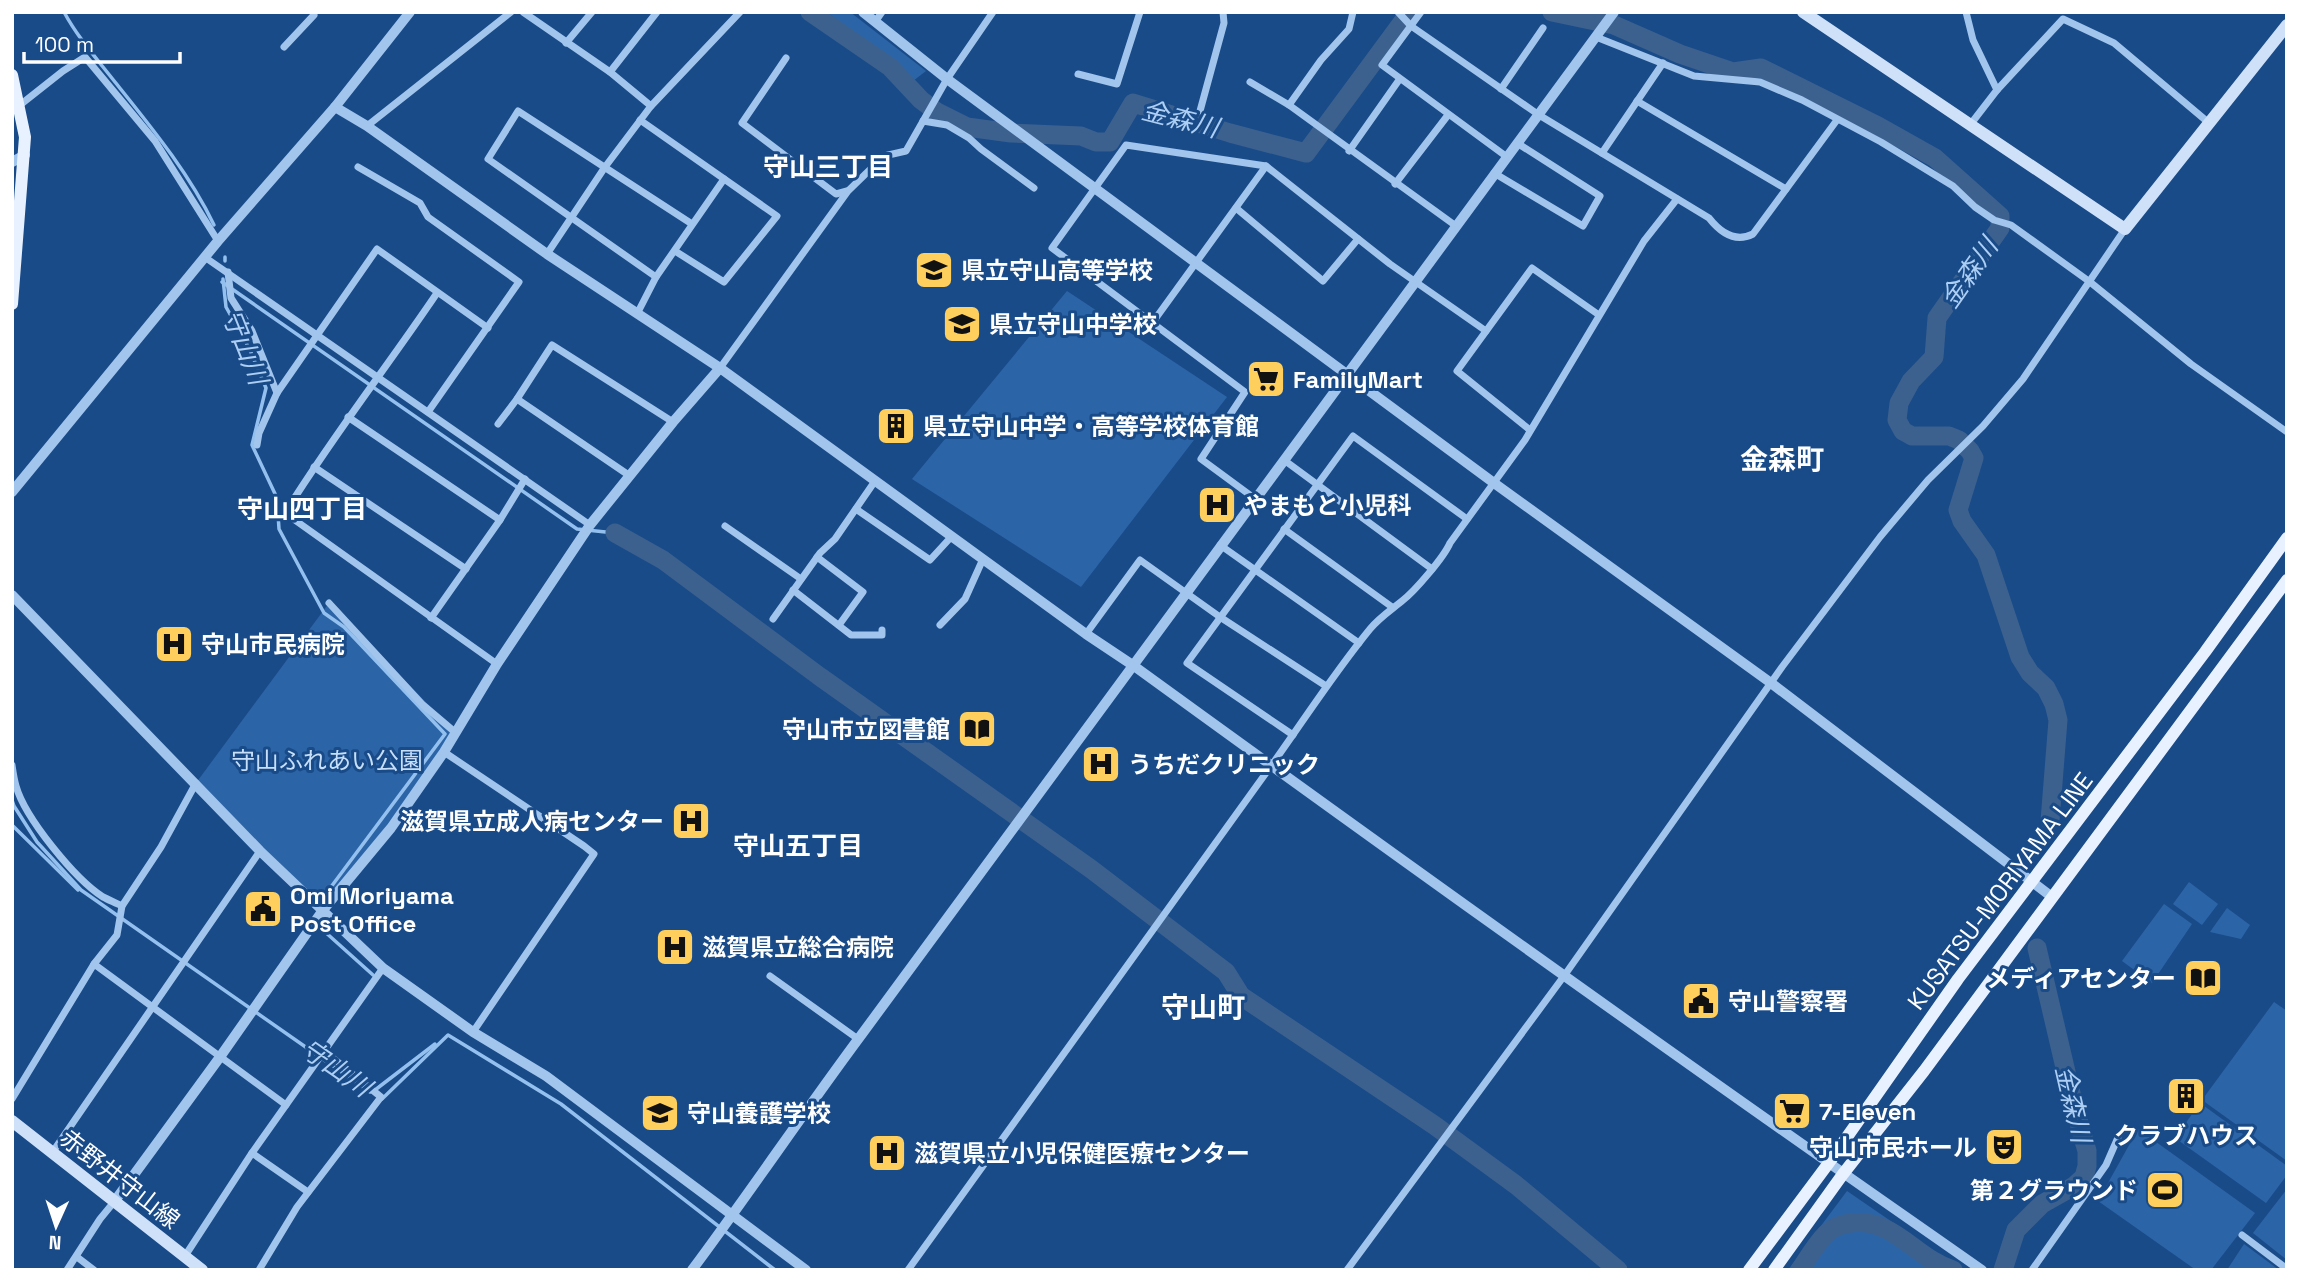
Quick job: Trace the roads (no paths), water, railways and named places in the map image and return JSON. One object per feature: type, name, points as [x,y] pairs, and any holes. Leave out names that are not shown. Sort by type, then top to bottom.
[{"type":"main road","points":[[1803,12],[2124,229],[2287,25]]},
{"type":"main road","points":[[12,75],[26,137],[12,304]]},
{"type":"main road","name":"KUSATSU-MORIYAMA LINE","points":[[1749,1270],[1828,1164],[1958,979],[2205,652],[2287,538]]},
{"type":"main road","name":"KUSATSU-MORIYAMA LINE","points":[[1774,1270],[2287,580]]},
{"type":"main road","name":"赤野井守山線","points":[[12,1121],[202,1270]]},
{"type":"street","points":[[12,492],[218,242],[335,107],[410,12]]},
{"type":"street","points":[[367,127],[511,12]]},
{"type":"street","points":[[523,12],[610,72],[651,106]]},
{"type":"street","points":[[566,43],[592,12]]},
{"type":"street","points":[[610,72],[656,12]]},
{"type":"street","points":[[547,254],[605,167],[651,106],[740,12]]},
{"type":"street","points":[[863,12],[947,79],[1494,483],[1771,683],[2052,897]]},
{"type":"street","points":[[875,22],[883,12]]},
{"type":"street","points":[[67,1270],[100,1219],[220,1057],[323,909],[391,828],[444,752],[497,664],[590,525],[720,368],[848,191],[884,156],[906,151],[947,79],[993,12]]},
{"type":"street","points":[[1078,74],[1117,85],[1140,12]]},
{"type":"street","points":[[1200,111],[1224,23],[1223,12]]},
{"type":"street","points":[[1289,105],[1321,60],[1349,29],[1353,12]]},
{"type":"street","points":[[1398,12],[1411,26],[1539,115],[1709,218],[1726,235],[1747,237],[1753,234],[1837,120]]},
{"type":"street","points":[[1421,12],[1382,65],[1507,157]]},
{"type":"street","points":[[692,1270],[1254,498],[1614,12]]},
{"type":"street","points":[[1966,12],[1973,40],[1997,90]]},
{"type":"street","points":[[284,47],[314,15]]},
{"type":"street","points":[[1970,125],[1997,90],[2063,19],[2113,43],[2209,123]]},
{"type":"street","points":[[1501,89],[1543,28]]},
{"type":"street","points":[[1596,37],[1694,76],[1760,82],[1802,100],[1881,142],[1953,186],[1994,220],[2011,225],[2090,282],[2191,364],[2287,432]]},
{"type":"street","points":[[20,105],[85,57],[155,141],[218,242]]},
{"type":"street","points":[[786,58],[742,122],[836,194],[848,191]]},
{"type":"street","points":[[1602,153],[1663,63]]},
{"type":"street","points":[[1349,151],[1399,80]]},
{"type":"street","points":[[1250,82],[1289,105],[1456,226]]},
{"type":"street","points":[[1637,102],[1786,189]]},
{"type":"street","points":[[335,107],[547,254],[720,368],[1564,976],[1982,1270]]},
{"type":"street","points":[[656,277],[488,159],[512,121],[519,111],[692,224]]},
{"type":"street","points":[[1395,184],[1448,115]]},
{"type":"street","points":[[640,120],[777,216],[724,282],[675,251]]},
{"type":"street","points":[[923,121],[947,125],[969,138],[1034,188]]},
{"type":"street","points":[[1494,173],[1583,226],[1601,196],[1517,143]]},
{"type":"street","points":[[1254,498],[1201,458],[1245,392],[1052,248],[1126,145],[1266,166],[1358,239],[1486,331]]},
{"type":"street","points":[[12,162],[25,155]]},
{"type":"street","points":[[1153,322],[1266,166]]},
{"type":"street","points":[[358,167],[420,203],[428,217],[519,282],[428,412]]},
{"type":"street","points":[[637,314],[656,277],[724,179]]},
{"type":"street","points":[[908,1270],[1272,766],[1326,686],[1372,626],[1392,607],[1405,600],[1446,552],[1531,430],[1644,241],[1677,199]]},
{"type":"street","points":[[1236,208],[1324,281],[1358,239]]},
{"type":"street","points":[[1347,1270],[1564,976],[1771,683],[1880,537],[1928,480],[1983,426],[2023,379],[2124,229]]},
{"type":"street","points":[[257,445],[259,433],[277,393],[377,249],[488,328]]},
{"type":"street","points":[[206,258],[590,525]]},
{"type":"street","points":[[1531,430],[1457,371],[1532,268],[1599,315]]},
{"type":"street","points":[[228,272],[231,298],[252,331],[277,393]]},
{"type":"street","points":[[436,293],[379,378],[348,417],[285,513],[497,664]]},
{"type":"street","points":[[498,424],[517,400],[552,345],[673,422]]},
{"type":"street","points":[[517,400],[631,477]]},
{"type":"street","points":[[348,417],[500,520]]},
{"type":"street","points":[[1293,735],[1187,663],[1353,436],[1467,519]]},
{"type":"street","points":[[1284,460],[1432,569]]},
{"type":"street","points":[[314,467],[466,569]]},
{"type":"street","points":[[431,618],[500,520],[525,479]]},
{"type":"street","points":[[773,619],[817,557],[835,539],[875,481]]},
{"type":"street","points":[[856,509],[930,560],[952,536]]},
{"type":"street","points":[[725,526],[801,579]]},
{"type":"street","points":[[1284,529],[1392,607]]},
{"type":"street","points":[[1220,545],[1359,643]]},
{"type":"street","points":[[817,557],[863,592],[839,625]]},
{"type":"street","points":[[940,625],[965,599],[983,559]]},
{"type":"street","points":[[1086,634],[1140,560],[1220,617],[1326,686]]},
{"type":"street","points":[[793,590],[851,635],[882,635],[881,630]]},
{"type":"street","points":[[12,594],[260,851],[383,968],[473,1032],[546,1076],[806,1270]]},
{"type":"street","points":[[329,603],[424,705],[456,733]]},
{"type":"street","points":[[444,752],[594,854],[473,1032]]},
{"type":"street","points":[[12,765],[16,787],[30,816],[51,844],[102,896],[122,906]]},
{"type":"street","points":[[12,1099],[94,964],[117,935],[122,906],[161,847],[196,783]]},
{"type":"street","points":[[51,1153],[260,851]]},
{"type":"street","points":[[94,964],[286,1105]]},
{"type":"street","points":[[185,1256],[252,1153],[383,968]]},
{"type":"street","points":[[770,976],[858,1039]]},
{"type":"street","points":[[259,1270],[308,1192],[381,1097],[324,1051]]},
{"type":"street","points":[[2032,1270],[2106,1165],[2120,1133]]},
{"type":"street","points":[[252,1153],[308,1192]]},
{"type":"street","points":[[2242,1235],[2287,1269]]},
{"type":"street","points":[[77,1257],[94,1270]]},
{"type":"waterway","name":"守山川","points":[[64,12],[75,31],[169,151],[214,225]]},
{"type":"waterway","name":"金森川","points":[[810,12],[890,67],[921,100],[937,112],[967,127],[1011,133],[1081,136],[1096,142],[1110,142],[1133,103],[1306,153],[1410,12]]},
{"type":"waterway","name":"金森川","points":[[1552,12],[1614,25],[1680,54],[1733,72],[1761,68],[1878,126],[1935,158],[2000,216],[2000,228],[1937,318],[1934,357],[1911,381],[1899,403],[1897,420],[1903,431],[1912,436],[1949,436],[1959,440],[1974,458],[1958,510],[1962,521],[1986,555],[2020,657],[2030,673],[2046,688],[2058,720],[2050,821]]},
{"type":"waterway","name":"守山川","points":[[223,279],[226,307],[249,348],[266,388],[252,445],[277,498],[279,529],[324,613],[344,627],[445,734],[325,895]]},
{"type":"waterway","points":[[222,282],[577,529],[615,533]]},
{"type":"waterway","points":[[615,533],[663,560],[819,676],[1091,869],[1226,972],[1241,996],[1434,1125],[1516,1185],[1618,1270]]},
{"type":"waterway","name":"守山川","points":[[12,800],[37,842],[81,890],[370,1092]]},
{"type":"waterway","points":[[12,825],[78,890]]},
{"type":"waterway","name":"守山川","points":[[324,931],[373,975]]},
{"type":"waterway","name":"金森川","points":[[2003,1270],[2016,1230],[2042,1204],[2074,1186],[2084,1177],[2087,1166],[2087,1151],[2037,948]]},
{"type":"waterway","name":"守山川","points":[[382,1099],[448,1035],[561,1104],[775,1270]]},
{"type":"waterway","points":[[375,1090],[435,1044]]},
{"type":"waterway","name":"守山川","points":[[1800,1270],[1826,1234],[1838,1226],[1851,1223],[1880,1227],[1953,1270]]},
{"type":"place","name":"県立守山高等学校","points":[[934,270]]},
{"type":"place","name":"県立守山中学校","points":[[962,324]]},
{"type":"place","name":"FamilyMart","points":[[1266,379]]},
{"type":"place","name":"県立守山中学・高等学校体育館","points":[[896,426]]},
{"type":"place","name":"やまもと小児科","points":[[1217,505]]},
{"type":"place","name":"守山市民病院","points":[[174,644]]},
{"type":"place","name":"守山市立図書館","points":[[977,729]]},
{"type":"place","name":"うちだクリニック","points":[[1101,764]]},
{"type":"place","name":"滋賀県立成人病センター","points":[[691,821]]},
{"type":"place","name":"Omi Moriyama Post Office","points":[[263,909]]},
{"type":"place","name":"滋賀県立総合病院","points":[[675,947]]},
{"type":"place","name":"メディアセンター","points":[[2203,978]]},
{"type":"place","name":"守山警察署","points":[[1701,1001]]},
{"type":"place","name":"クラブハウス","points":[[2186,1096]]},
{"type":"place","name":"7-Eleven","points":[[1792,1111]]},
{"type":"place","name":"守山養護学校","points":[[660,1113]]},
{"type":"place","name":"守山市民ホール","points":[[2004,1147]]},
{"type":"place","name":"滋賀県立小児保健医療センター","points":[[887,1153]]},
{"type":"place","name":"第２グラウンド","points":[[2165,1190]]},
{"type":"district","name":"守山三丁目","points":[[828,167]]},
{"type":"district","name":"金森町","points":[[1782,459]]},
{"type":"district","name":"守山四丁目","points":[[302,509]]},
{"type":"district","name":"守山五丁目","points":[[798,846]]},
{"type":"district","name":"守山町","points":[[1203,1007]]},
{"type":"park label","name":"守山ふれあい公園","points":[[327,760]]}]
